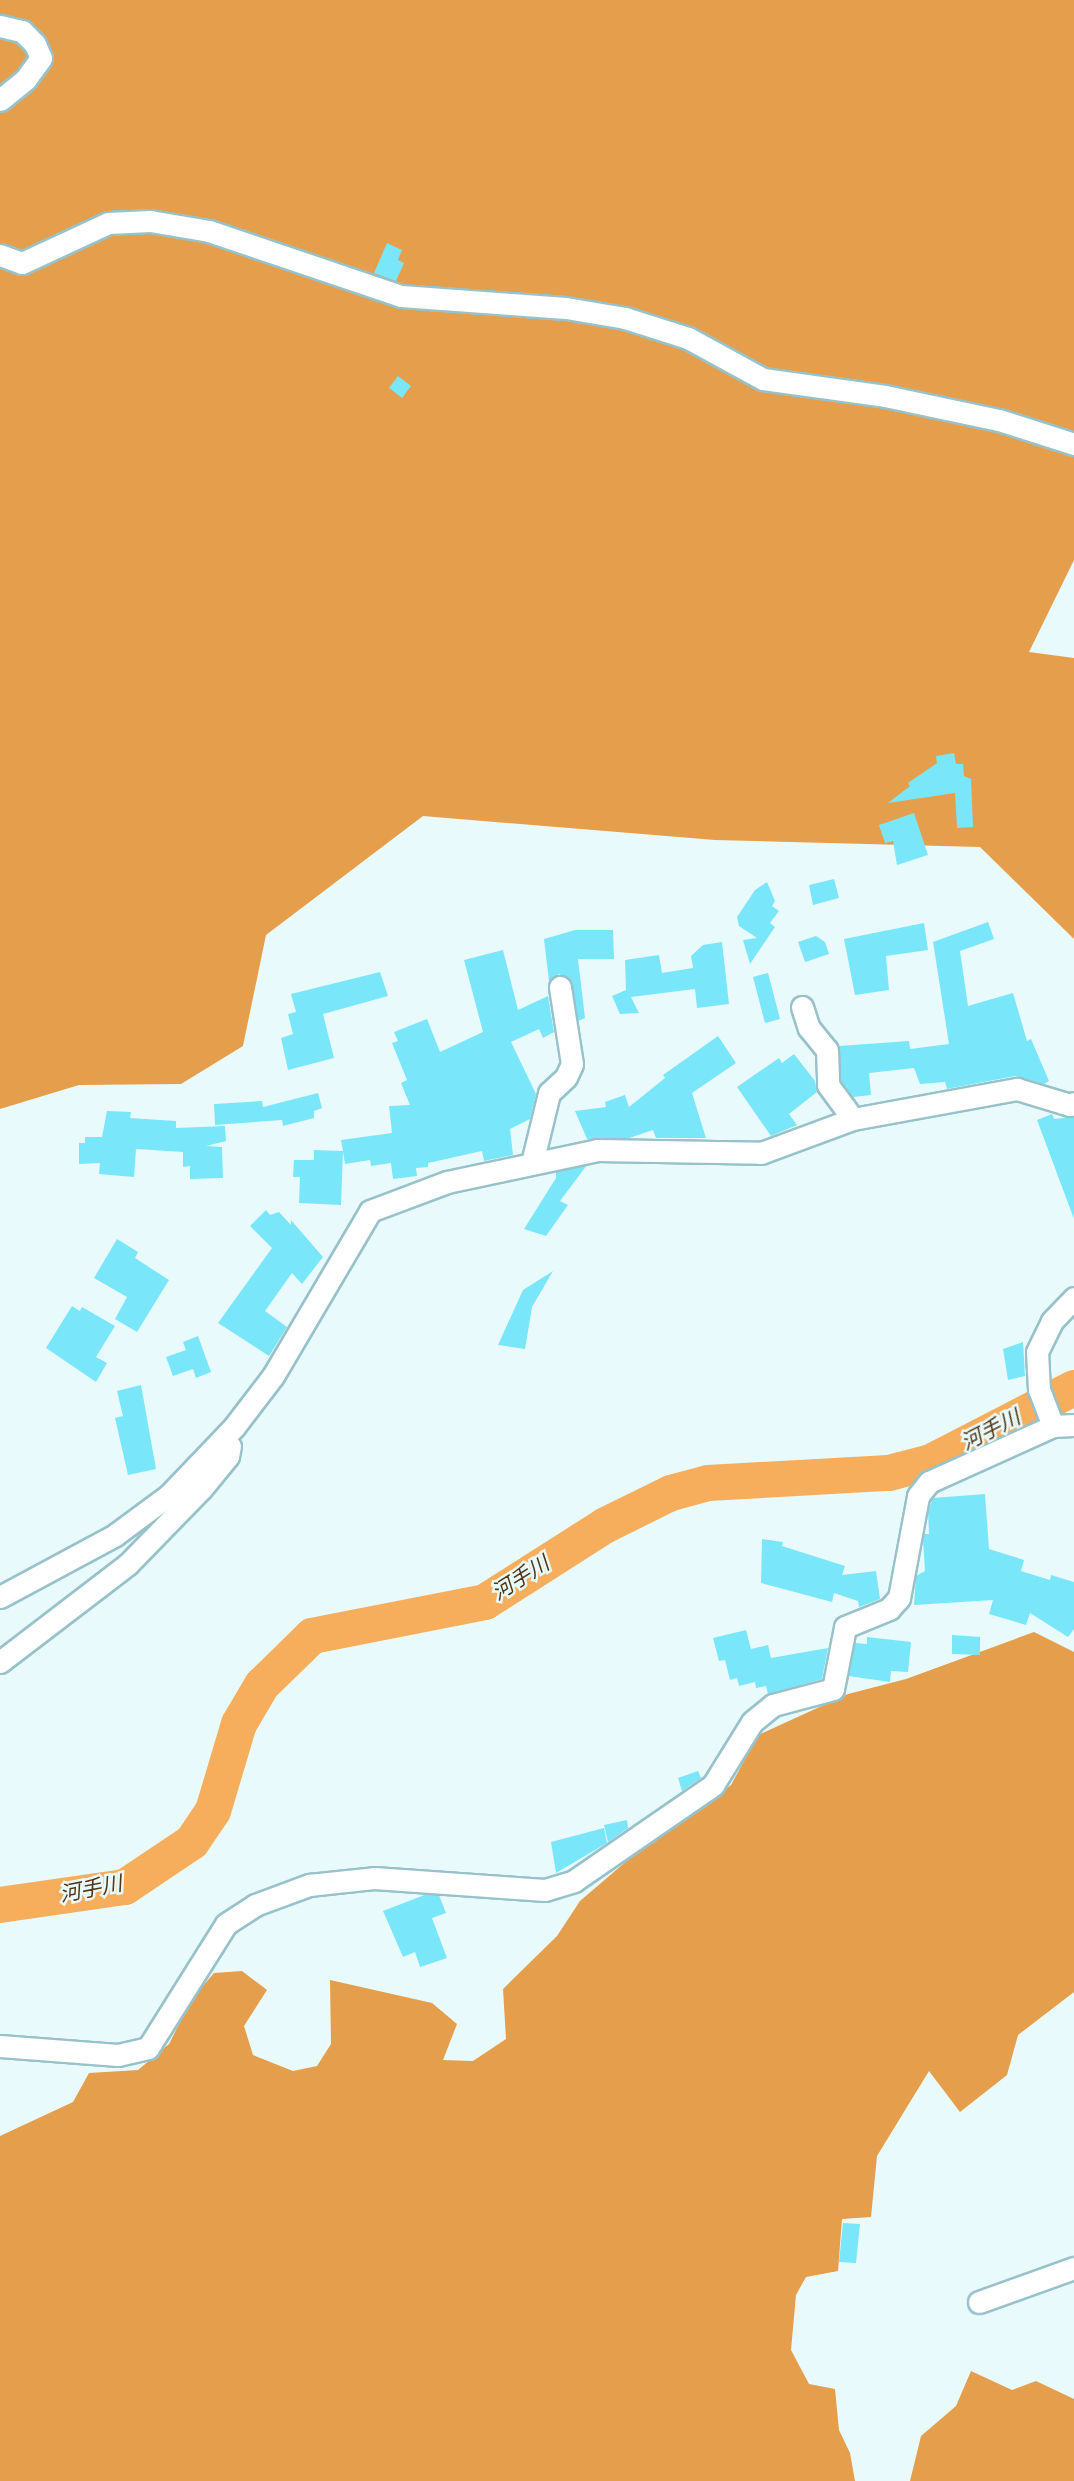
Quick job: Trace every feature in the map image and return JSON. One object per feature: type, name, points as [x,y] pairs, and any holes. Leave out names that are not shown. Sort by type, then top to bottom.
[{"type":"street","points":[[0,26],[22,31],[35,44],[41,58],[26,79],[0,100]]},
{"type":"street","points":[[0,255],[22,263],[108,223],[150,221],[209,231],[401,296],[555,307],[625,318],[688,338],[763,379],[885,396],[988,417],[1074,444]]},
{"type":"street","points":[[532,1163],[549,1093],[566,1077],[572,1064],[560,987]]},
{"type":"street","points":[[802,1007],[809,1028],[827,1050],[828,1085],[854,1119]]},
{"type":"street","points":[[0,1597],[115,1535],[169,1495],[234,1427],[273,1376],[370,1210],[447,1182],[597,1150],[761,1153],[854,1119],[1017,1089],[1070,1105],[1074,1103]]},
{"type":"street","points":[[0,2046],[118,2055],[148,2048],[226,1924],[255,1905],[309,1885],[374,1878],[545,1890],[574,1881],[713,1785],[752,1722],[773,1705],[833,1689],[845,1627],[889,1610],[899,1598],[918,1497],[929,1482],[1058,1421],[1039,1390],[1037,1352],[1052,1321],[1074,1298]]},
{"type":"street","points":[[0,1662],[128,1564],[201,1490],[228,1456],[234,1427]]},
{"type":"street","points":[[979,2302],[1074,2268]]},
{"type":"shaded area","points":[[0,0],[1074,0],[1074,560],[1029,652],[1074,658],[1074,939],[980,847],[715,840],[423,816],[266,935],[243,1046],[181,1084],[79,1085],[0,1109]]},
{"type":"shaded area","points":[[1034,1632],[1074,1652],[1074,1992],[1018,2035],[1007,2075],[960,2112],[929,2071],[877,2156],[871,2217],[842,2219],[838,2271],[806,2277],[796,2295],[791,2350],[809,2384],[835,2389],[839,2430],[850,2453],[855,2481],[0,2481],[0,2136],[73,2102],[89,2073],[138,2070],[169,2044],[191,2000],[214,1973],[242,1971],[267,1990],[244,2026],[253,2055],[293,2071],[317,2066],[331,2044],[330,1980],[432,2003],[457,2024],[443,2060],[473,2061],[506,2039],[503,1989],[557,1936],[580,1901],[643,1847],[731,1785],[758,1735],[848,1694],[906,1679]]},
{"type":"shaded area","points":[[971,2371],[1012,2390],[1036,2381],[1074,2399],[1074,2481],[910,2481],[921,2436],[956,2406]]},
{"type":"building","points":[[387,243],[402,250],[398,260],[404,263],[396,281],[374,273]]},
{"type":"building","points":[[398,376],[411,386],[402,398],[389,388]]},
{"type":"building","points":[[954,753],[956,764],[963,764],[964,776],[971,779],[973,827],[957,828],[955,793],[888,803],[910,786],[908,783],[937,763],[936,756]]},
{"type":"building","points":[[914,813],[928,855],[897,865],[893,841],[885,843],[879,825]]},
{"type":"building","points":[[834,879],[839,898],[813,905],[809,885]]},
{"type":"building","points":[[767,882],[775,901],[772,906],[779,911],[770,923],[775,927],[750,964],[743,940],[757,938],[739,926],[737,917],[755,890]]},
{"type":"building","points":[[988,922],[994,939],[960,951],[968,1006],[1013,993],[1027,1041],[1031,1039],[1049,1081],[1044,1084],[1015,1076],[947,1089],[945,1082],[920,1084],[914,1068],[869,1073],[871,1095],[853,1097],[841,1081],[839,1046],[909,1041],[910,1049],[949,1044],[933,942]]},
{"type":"building","points":[[924,923],[928,950],[886,956],[889,990],[855,995],[844,939]]},
{"type":"building","points":[[575,930],[613,930],[614,959],[578,959],[585,1018],[578,1021],[570,980],[559,974],[549,981],[544,939]]},
{"type":"building","points":[[816,936],[825,942],[829,954],[805,962],[798,942]]},
{"type":"building","points":[[722,942],[729,1004],[697,1008],[695,989],[631,997],[639,1013],[620,1014],[612,996],[626,990],[625,960],[659,955],[662,973],[693,968],[691,956],[703,945]]},
{"type":"building","points":[[503,950],[518,1010],[548,996],[554,1032],[543,1038],[539,1029],[511,1042],[536,1094],[530,1119],[510,1129],[513,1155],[484,1161],[482,1151],[428,1163],[428,1167],[416,1168],[417,1176],[393,1179],[391,1163],[371,1166],[370,1160],[345,1164],[343,1152],[341,1205],[299,1203],[300,1177],[293,1177],[294,1160],[314,1160],[314,1150],[343,1151],[341,1140],[392,1133],[389,1106],[410,1105],[401,1083],[407,1080],[392,1043],[398,1041],[394,1032],[427,1019],[440,1052],[483,1032],[464,960]]},
{"type":"building","points":[[380,972],[388,996],[323,1014],[334,1058],[288,1070],[281,1038],[293,1034],[288,1014],[296,1012],[291,994]]},
{"type":"building","points":[[768,973],[780,1019],[765,1023],[753,977]]},
{"type":"building","points":[[718,1036],[736,1063],[692,1093],[706,1138],[656,1138],[653,1130],[629,1138],[587,1139],[575,1111],[606,1107],[605,1102],[625,1095],[629,1107],[665,1078],[663,1075]]},
{"type":"building","points":[[794,1054],[815,1081],[817,1092],[789,1114],[797,1125],[771,1136],[737,1087],[779,1058],[782,1063]]},
{"type":"building","points":[[318,1093],[322,1108],[314,1111],[314,1118],[283,1126],[282,1120],[215,1125],[214,1104],[262,1101],[263,1107]]},
{"type":"building","points":[[107,1111],[131,1112],[130,1118],[176,1121],[176,1128],[225,1126],[226,1141],[206,1146],[222,1147],[223,1178],[190,1179],[190,1166],[183,1167],[183,1152],[136,1149],[134,1177],[99,1174],[100,1163],[79,1164],[79,1143],[85,1143],[85,1137],[102,1137]]},
{"type":"building","points":[[1052,1114],[1054,1119],[1074,1117],[1074,1219],[1037,1120]]},
{"type":"building","points":[[587,1165],[560,1201],[568,1205],[546,1236],[524,1229],[556,1178],[556,1172]]},
{"type":"building","points":[[266,1210],[270,1215],[279,1212],[291,1225],[291,1220],[323,1257],[302,1284],[292,1273],[265,1311],[287,1327],[269,1356],[218,1323],[272,1248],[250,1226]]},
{"type":"building","points":[[117,1239],[138,1252],[135,1258],[169,1280],[137,1332],[115,1319],[127,1297],[94,1278]]},
{"type":"building","points":[[553,1271],[532,1307],[525,1349],[498,1345],[523,1290]]},
{"type":"building","points":[[72,1306],[80,1311],[82,1307],[115,1326],[96,1357],[107,1363],[96,1382],[46,1348]]},
{"type":"building","points":[[198,1336],[211,1372],[196,1378],[193,1369],[173,1376],[166,1357],[186,1350],[183,1342]]},
{"type":"building","points":[[1023,1342],[1025,1376],[1008,1380],[1003,1349]]},
{"type":"building","points":[[141,1385],[156,1469],[128,1475],[115,1418],[123,1416],[117,1391]]},
{"type":"building","points":[[985,1494],[989,1549],[1024,1560],[1021,1571],[1050,1580],[1051,1575],[1074,1582],[1074,1629],[1068,1637],[1030,1613],[1026,1625],[989,1614],[993,1600],[914,1605],[916,1576],[925,1571],[923,1539],[924,1534],[929,1534],[928,1511],[933,1498]]},
{"type":"building","points":[[762,1539],[783,1542],[782,1546],[845,1566],[842,1575],[876,1571],[880,1599],[859,1607],[858,1601],[834,1593],[832,1602],[761,1583]]},
{"type":"building","points":[[746,1630],[751,1649],[768,1645],[771,1658],[828,1648],[822,1679],[768,1694],[766,1686],[756,1688],[755,1682],[739,1686],[737,1678],[730,1680],[725,1660],[719,1661],[713,1638]]},
{"type":"building","points":[[952,1635],[980,1637],[980,1655],[952,1654]]},
{"type":"building","points":[[867,1637],[911,1642],[908,1672],[891,1671],[890,1682],[848,1676],[855,1643],[867,1644]]},
{"type":"building","points":[[698,1771],[701,1778],[682,1791],[678,1778]]},
{"type":"building","points":[[627,1820],[628,1828],[608,1842],[604,1825]]},
{"type":"building","points":[[604,1828],[607,1843],[556,1873],[551,1842]]},
{"type":"building","points":[[427,1894],[439,1895],[446,1913],[432,1918],[447,1958],[420,1967],[415,1952],[403,1957],[383,1911]]},
{"type":"building","points":[[843,2223],[860,2224],[856,2263],[839,2262]]},
{"type":"waterway","name":"河手川","points":[[0,1905],[125,1887],[192,1842],[213,1811],[239,1724],[262,1685],[312,1636],[485,1602],[606,1525],[671,1493],[708,1483],[889,1473],[931,1462],[1074,1388]]}]
